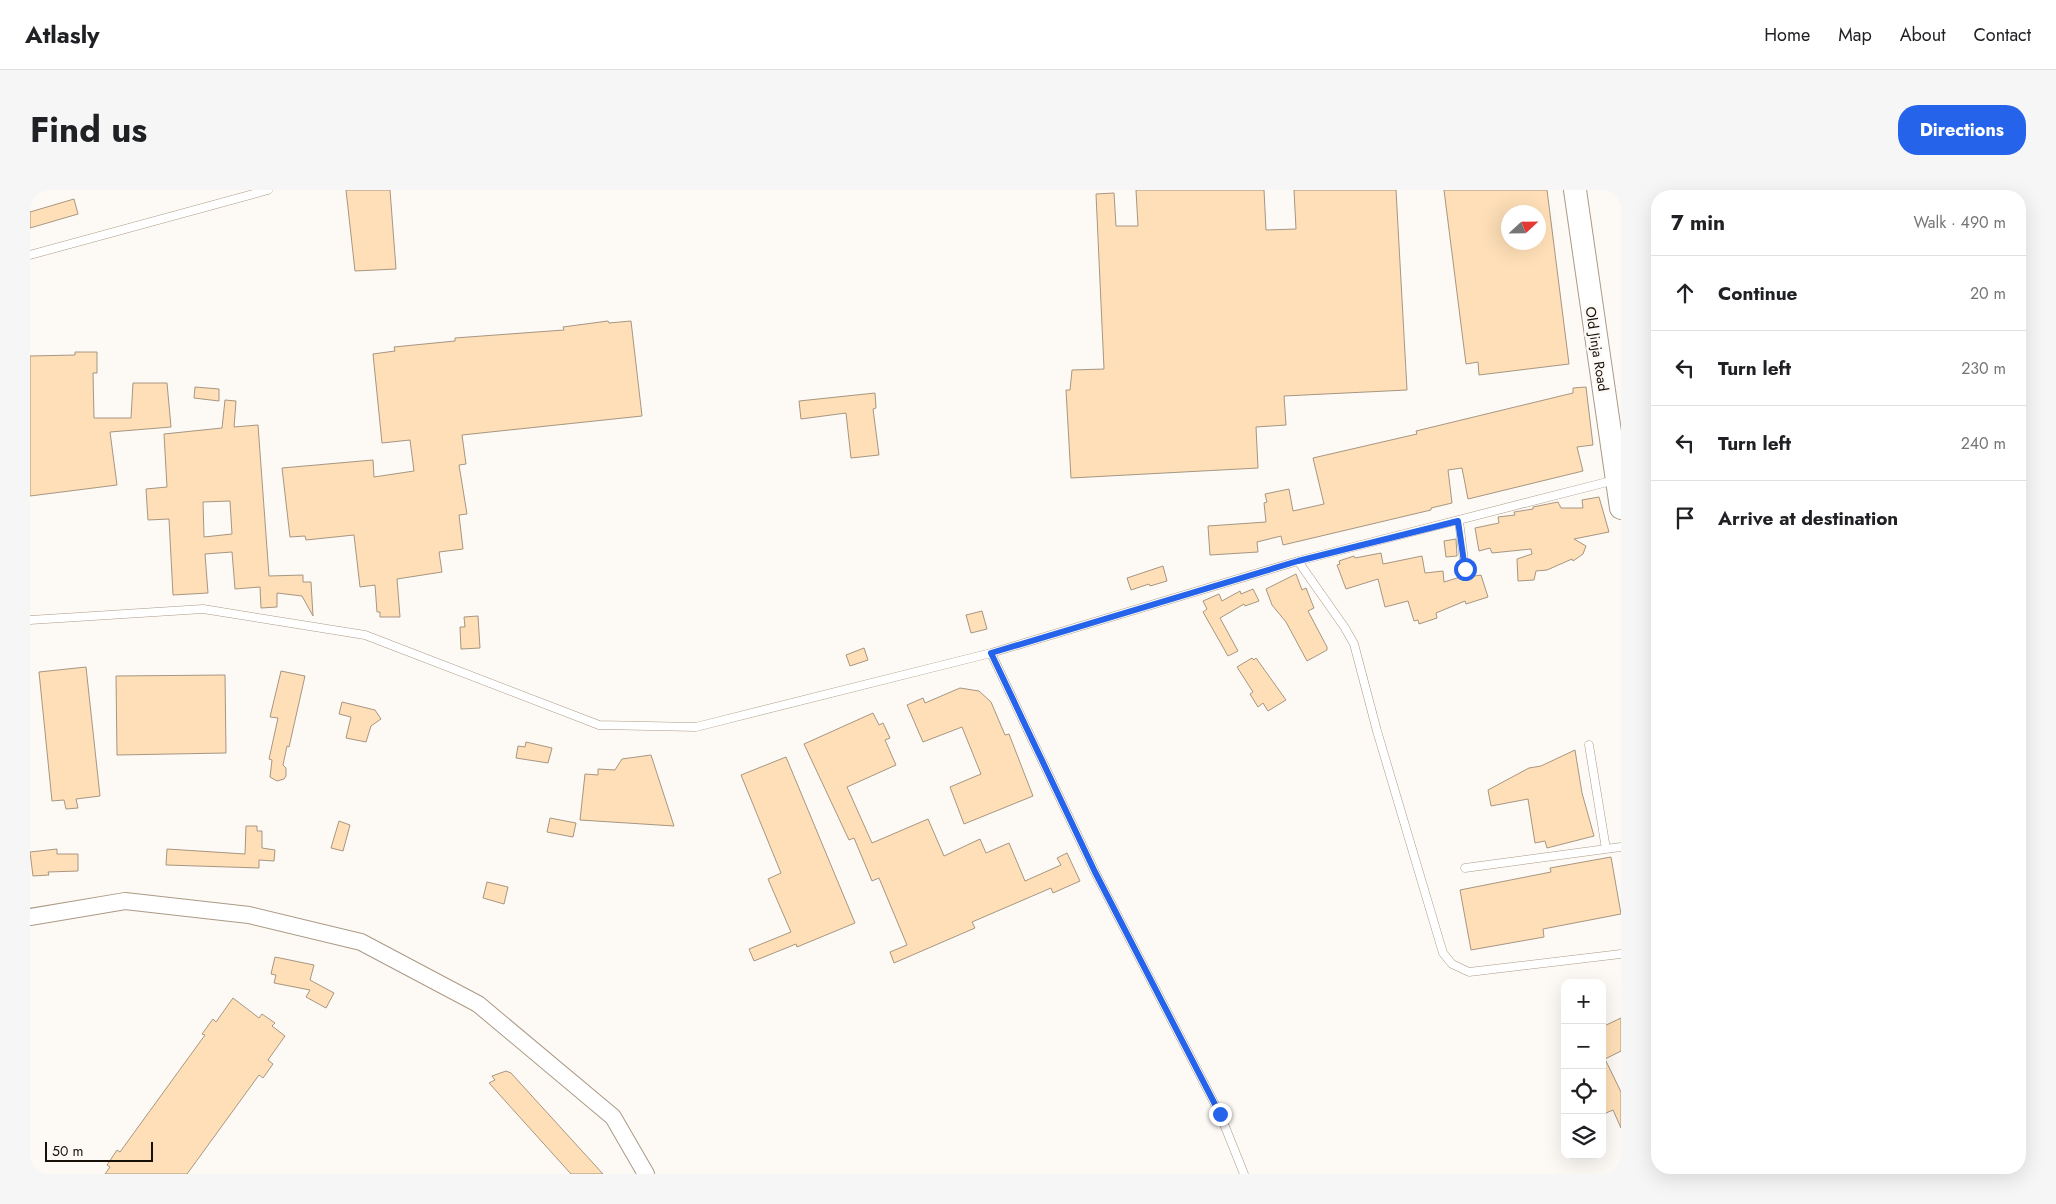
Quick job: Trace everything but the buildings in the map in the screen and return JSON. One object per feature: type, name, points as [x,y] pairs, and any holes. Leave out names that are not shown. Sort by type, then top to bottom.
[{"type":"main road","name":"Old Jinja Road","points":[[1575,190],[1621,508]]},
{"type":"street","points":[[30,917],[125,901],[249,915],[361,942],[478,1004],[613,1117],[646,1174]]},
{"type":"lane","points":[[30,254],[268,190]]},
{"type":"lane","points":[[30,620],[203,609],[365,635],[599,724],[696,727],[991,653],[1298,561],[1617,480]]},
{"type":"lane","points":[[1458,521],[1465,569]]},
{"type":"lane","points":[[1298,561],[1354,644],[1377,731],[1443,953],[1452,964],[1469,972],[1621,954]]},
{"type":"lane","points":[[991,653],[1095,872],[1220,1114],[1244,1174]]},
{"type":"lane","points":[[1589,745],[1606,849]]},
{"type":"lane","points":[[1465,868],[1621,847]]},
{"type":"route","points":[[1220,1114],[1095,872],[991,653],[1298,561],[1458,521],[1465,569]]}]
